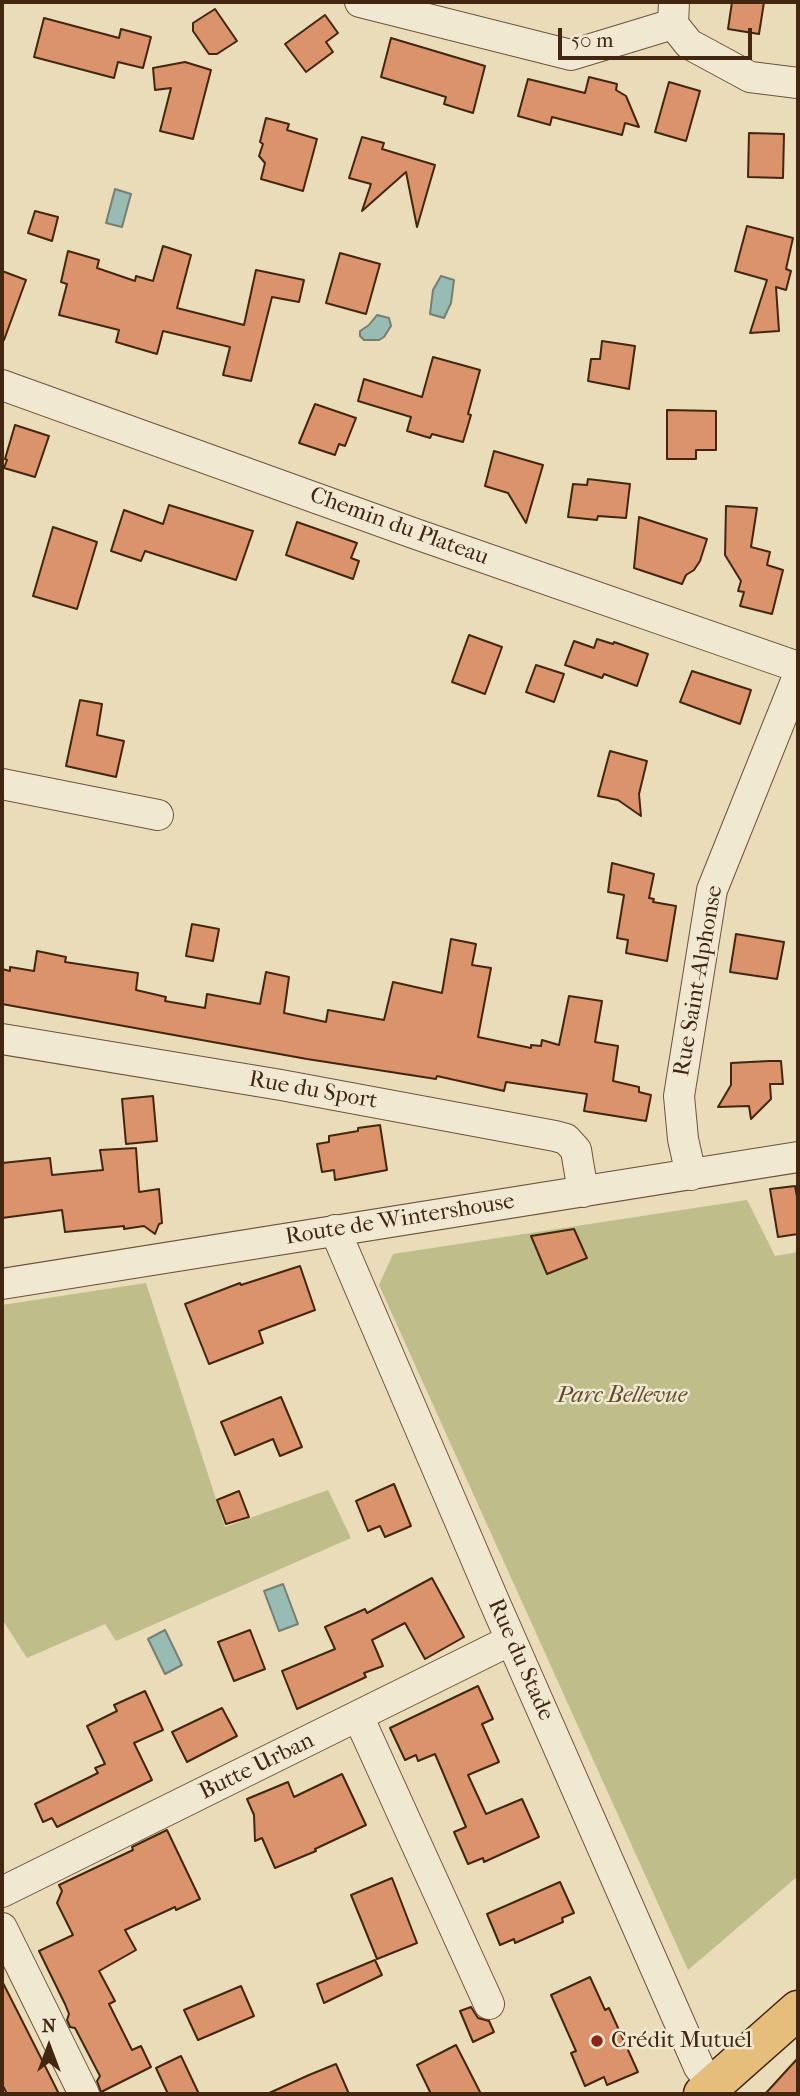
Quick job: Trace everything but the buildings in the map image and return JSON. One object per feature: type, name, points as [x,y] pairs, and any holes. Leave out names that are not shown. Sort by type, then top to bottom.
[{"type":"main road","points":[[709,2090],[798,2010]]},
{"type":"street","points":[[360,2],[570,55],[673,13],[689,44],[750,77],[798,83]]},
{"type":"street","name":"Chemin du Plateau","points":[[2,385],[798,667]]},
{"type":"street","name":"Rue Saint-Alphonse","points":[[691,1175],[683,1139],[679,1096],[712,890],[798,676]]},
{"type":"street","points":[[2,784],[158,815]]},
{"type":"street","name":"Rue du Sport","points":[[2,1039],[281,1085],[555,1136],[566,1139],[576,1150],[583,1192]]},
{"type":"street","name":"Route de Wintershouse","points":[[2,1284],[798,1157]]},
{"type":"street","name":"Rue du Stade","points":[[335,1230],[511,1640],[709,2090]]},
{"type":"street","name":"Butte Urban","points":[[2,1892],[511,1640]]},
{"type":"street","points":[[358,1716],[489,2004]]},
{"type":"street","points":[[2,1928],[84,2094]]},
{"type":"green space","name":"Parc Bellevue","points":[[747,1200],[775,1256],[798,1252],[798,1876],[688,1970],[379,1285],[393,1254]]},
{"type":"green space","points":[[146,1283],[225,1527],[328,1490],[351,1538],[116,1641],[105,1624],[27,1658],[2,1619],[2,1305]]},
{"type":"water","points":[[115,189],[131,194],[122,227],[106,223]]},
{"type":"water","points":[[441,276],[454,280],[451,303],[444,318],[430,314],[433,290]]},
{"type":"water","points":[[377,315],[389,318],[391,326],[379,340],[364,340],[360,331]]},
{"type":"water","points":[[283,1584],[298,1624],[279,1631],[264,1591]]},
{"type":"water","points":[[165,1630],[182,1665],[165,1674],[148,1639]]},
{"type":"place","name":"Crédit Mutuel","points":[[597,2041]]}]
